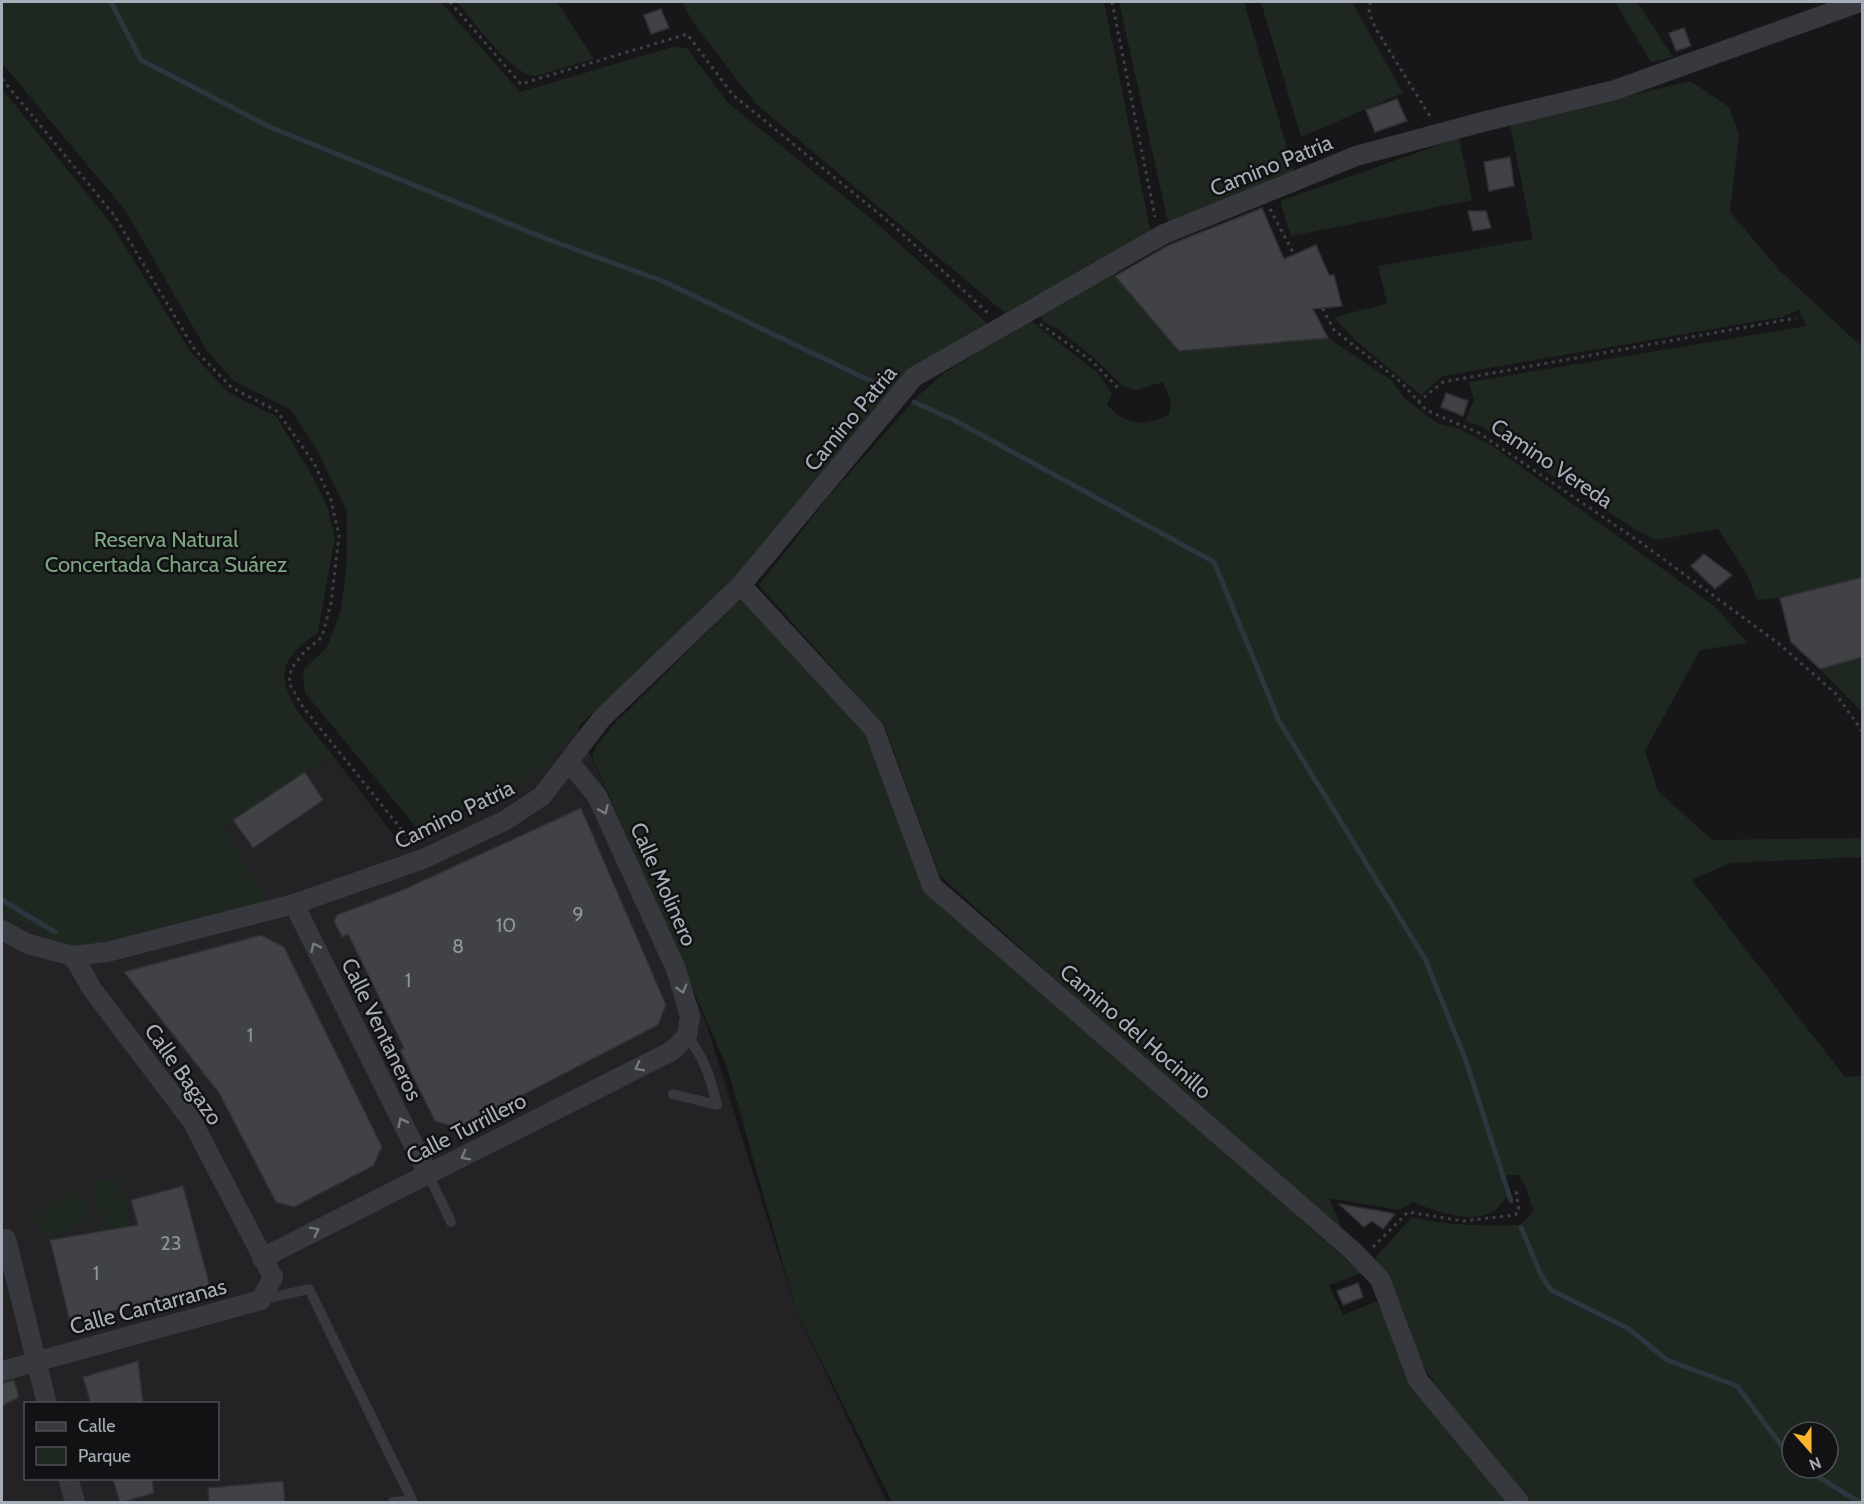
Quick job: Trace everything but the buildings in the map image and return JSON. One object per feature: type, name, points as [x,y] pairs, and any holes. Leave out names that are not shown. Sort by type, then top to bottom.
[{"type":"street","name":"Camino Patria","points":[[73,956],[108,952],[294,904],[423,859],[506,820],[542,796],[570,763],[602,718],[741,585],[914,377],[1159,237],[1356,156],[1615,90],[1860,2]]},
{"type":"street","name":"Camino del Hocinillo","points":[[741,585],[874,729],[932,886],[1380,1279],[1418,1380],[1519,1503]]},
{"type":"street","name":"Calle Molinero","points":[[570,763],[597,796],[676,969],[690,1016],[687,1035]]},
{"type":"street","name":"Calle Ventaneros","points":[[294,904],[428,1174]]},
{"type":"street","points":[[2,930],[28,944],[73,956]]},
{"type":"street","name":"Calle Bagazo","points":[[73,956],[92,990],[192,1121],[262,1257]]},
{"type":"street","name":"Calle Turrillero","points":[[262,1257],[672,1051],[687,1035]]},
{"type":"street","points":[[6,1239],[46,1402]]},
{"type":"street","name":"Calle Cantarranas","points":[[2,1371],[261,1300],[273,1277],[262,1257]]},
{"type":"street","points":[[68,1480],[75,1503]]},
{"type":"lane","points":[[674,1094],[717,1105],[710,1077],[700,1052],[687,1035]]},
{"type":"lane","points":[[428,1174],[451,1222]]},
{"type":"lane","points":[[261,1300],[309,1289],[412,1502],[393,1503]]},
{"type":"path","points":[[450,2],[521,84],[687,34],[733,95],[894,226],[1003,326]]},
{"type":"path","points":[[1112,2],[1159,237]]},
{"type":"path","points":[[1370,2],[1369,13],[1376,29],[1441,133]]},
{"type":"path","points":[[2,79],[114,215],[195,350],[232,388],[277,411],[314,462],[331,500],[339,536],[331,603],[322,637],[304,652],[291,669],[289,683],[303,707],[395,819],[423,859]]},
{"type":"path","name":"Camino Vereda","points":[[1262,194],[1334,330],[1401,382],[1426,410],[1479,433],[1640,542],[1778,643],[1836,694],[1863,731]]},
{"type":"path","points":[[1031,310],[1038,323],[1092,361],[1119,389]]},
{"type":"path","points":[[1418,402],[1443,382],[1796,318]]},
{"type":"path","points":[[1361,1260],[1408,1212],[1463,1221],[1515,1215],[1520,1211],[1516,1190]]},
{"type":"shaded area","points":[[578,726],[706,1023],[796,1310],[887,1502],[2,1502],[2,911],[69,949],[268,902],[223,827],[305,772],[334,757],[399,842],[491,798]]},
{"type":"green space","points":[[2,2],[441,2],[520,92],[673,47],[687,48],[727,102],[874,221],[988,324],[910,371],[735,580],[584,721],[540,772],[420,832],[305,693],[303,670],[327,647],[341,610],[347,563],[347,511],[318,452],[291,410],[234,381],[207,351],[125,210],[2,63]]},
{"type":"green space","points":[[457,2],[557,2],[594,59],[535,76],[525,73],[504,57]]},
{"type":"green space","points":[[682,2],[1104,2],[1151,233],[1005,313],[756,104],[694,24]]},
{"type":"green space","points":[[1119,2],[1244,2],[1294,171],[1168,222]]},
{"type":"green space","points":[[1261,2],[1352,2],[1403,93],[1301,137]]},
{"type":"green space","points":[[1615,2],[1637,2],[1673,57],[1651,62]]},
{"type":"green space","points":[[1690,81],[1729,107],[1739,135],[1730,212],[1780,271],[1862,347],[1862,577],[1780,598],[1757,600],[1747,574],[1718,529],[1656,540],[1636,530],[1537,466],[1482,427],[1465,421],[1474,400],[1469,382],[1806,326],[1799,310],[1782,317],[1443,376],[1421,395],[1356,341],[1334,317],[1387,304],[1378,266],[1533,239],[1510,125]]},
{"type":"green space","name":"Reserva Natural Concertada Charca Suárez","points":[[2,89],[110,222],[190,351],[226,390],[276,416],[313,477],[327,506],[335,537],[318,632],[292,656],[286,665],[284,677],[292,702],[334,757],[305,772],[223,827],[269,903],[102,945],[69,949],[2,911]]},
{"type":"green space","points":[[1459,138],[1472,200],[1291,236],[1280,201]]},
{"type":"green space","points":[[1113,273],[1179,351],[1328,338],[1391,380],[1405,399],[1439,424],[1458,428],[1494,447],[1714,606],[1748,643],[1700,650],[1645,751],[1658,791],[1712,840],[1862,838],[1862,857],[1730,863],[1692,880],[1845,1077],[1862,1076],[1862,1502],[1530,1502],[1470,1432],[1429,1375],[1412,1343],[1394,1293],[1375,1258],[1412,1217],[1466,1225],[1521,1225],[1533,1211],[1526,1187],[1518,1175],[1507,1175],[1502,1185],[1507,1196],[1498,1208],[1475,1217],[1453,1215],[1413,1202],[1400,1210],[1329,1198],[1343,1231],[1206,1114],[939,875],[885,727],[759,585],[829,496],[919,395],[944,373],[1030,320],[1098,373],[1112,394],[1107,405],[1114,412],[1129,421],[1136,422],[1152,421],[1169,414],[1171,402],[1163,382],[1136,390],[1123,386],[1092,356],[1059,330],[1043,322],[1040,314]]},
{"type":"green space","points":[[743,597],[870,733],[925,890],[1362,1273],[1329,1285],[1343,1315],[1377,1301],[1414,1388],[1508,1502],[892,1502],[796,1310],[728,1070],[592,757],[596,746],[614,724]]},
{"type":"green space","points":[[1862,657],[1862,712],[1820,669]]},
{"type":"green space","points":[[121,1177],[130,1227],[102,1231],[93,1182]]},
{"type":"green space","points":[[77,1189],[92,1216],[47,1242],[32,1215]]},
{"type":"waterway","points":[[111,2],[141,60],[270,127],[547,239],[665,282],[885,388]]},
{"type":"waterway","points":[[914,402],[954,420],[1214,562],[1279,721],[1425,959],[1465,1058],[1511,1201]]},
{"type":"waterway","points":[[2,900],[55,932]]},
{"type":"waterway","points":[[1521,1227],[1541,1275],[1551,1290],[1629,1329],[1667,1360],[1737,1386],[1780,1444]]},
{"type":"waterway","points":[[1823,1480],[1859,1502]]}]
